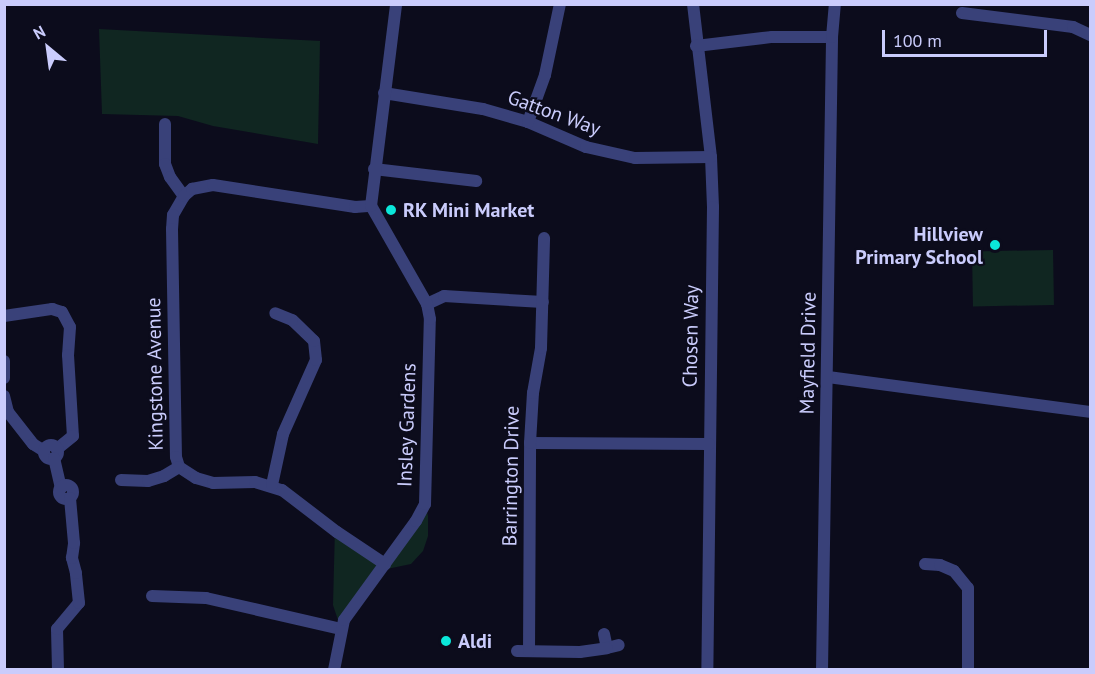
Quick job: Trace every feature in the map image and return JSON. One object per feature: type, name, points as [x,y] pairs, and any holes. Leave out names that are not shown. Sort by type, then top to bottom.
[{"type":"street","points":[[165,124],[165,164],[170,177],[184,196],[192,189],[213,185],[355,207],[371,206],[396,4]]},
{"type":"street","points":[[528,122],[545,75],[560,4]]},
{"type":"street","name":"Chosen Way","points":[[693,4],[696,46],[711,157],[713,207],[707,669]]},
{"type":"street","name":"Mayfield Drive","points":[[822,669],[832,37],[835,4]]},
{"type":"street","points":[[962,14],[1073,27],[1090,35]]},
{"type":"street","points":[[696,46],[772,37],[832,37]]},
{"type":"street","name":"Gatton Way","points":[[384,93],[483,109],[528,122],[586,147],[635,158],[711,157]]},
{"type":"street","points":[[374,169],[476,181]]},
{"type":"street","name":"Kingstone Avenue","points":[[184,196],[173,215],[172,229],[176,457],[179,467],[196,478],[213,483],[255,482],[272,485],[385,564]]},
{"type":"street","name":"Insley Gardens","points":[[334,669],[341,629],[350,611],[416,521],[424,504],[430,319],[426,304],[371,206]]},
{"type":"street","name":"Barrington Drive","points":[[544,237],[541,348],[533,393],[530,443],[523,651],[580,652],[613,646],[604,634]]},
{"type":"street","points":[[426,304],[444,296],[543,302]]},
{"type":"street","points":[[4,316],[52,309],[62,312],[70,327],[68,355],[74,436],[52,452]]},
{"type":"street","points":[[272,485],[284,434],[316,360],[314,341],[292,320],[275,313]]},
{"type":"street","points":[[4,361],[4,378]]},
{"type":"street","points":[[828,377],[1090,412]]},
{"type":"street","points":[[4,396],[8,412],[33,444],[52,452]]},
{"type":"street","points":[[530,443],[709,444]]},
{"type":"street","points":[[52,452],[61,488],[66,486],[72,488],[70,498],[74,543],[72,558],[79,603],[57,628],[58,669]]},
{"type":"street","points":[[121,480],[148,481],[164,476],[179,467]]},
{"type":"street","points":[[924,564],[942,560],[960,577],[969,594],[968,669]]},
{"type":"street","points":[[152,596],[206,598],[341,629]]},
{"type":"green space","points":[[99,29],[320,41],[318,144],[213,126],[178,116],[102,114]]},
{"type":"green space","points":[[1053,250],[1054,305],[973,306],[972,251]]},
{"type":"green space","points":[[425,504],[428,516],[428,536],[423,551],[411,564],[382,570],[341,629],[333,605],[335,527],[386,566]]},
{"type":"place","name":"RK Mini Market","points":[[391,210]]},
{"type":"place","name":"Hillview Primary School","points":[[995,245]]},
{"type":"place","name":"Aldi","points":[[446,641]]}]
